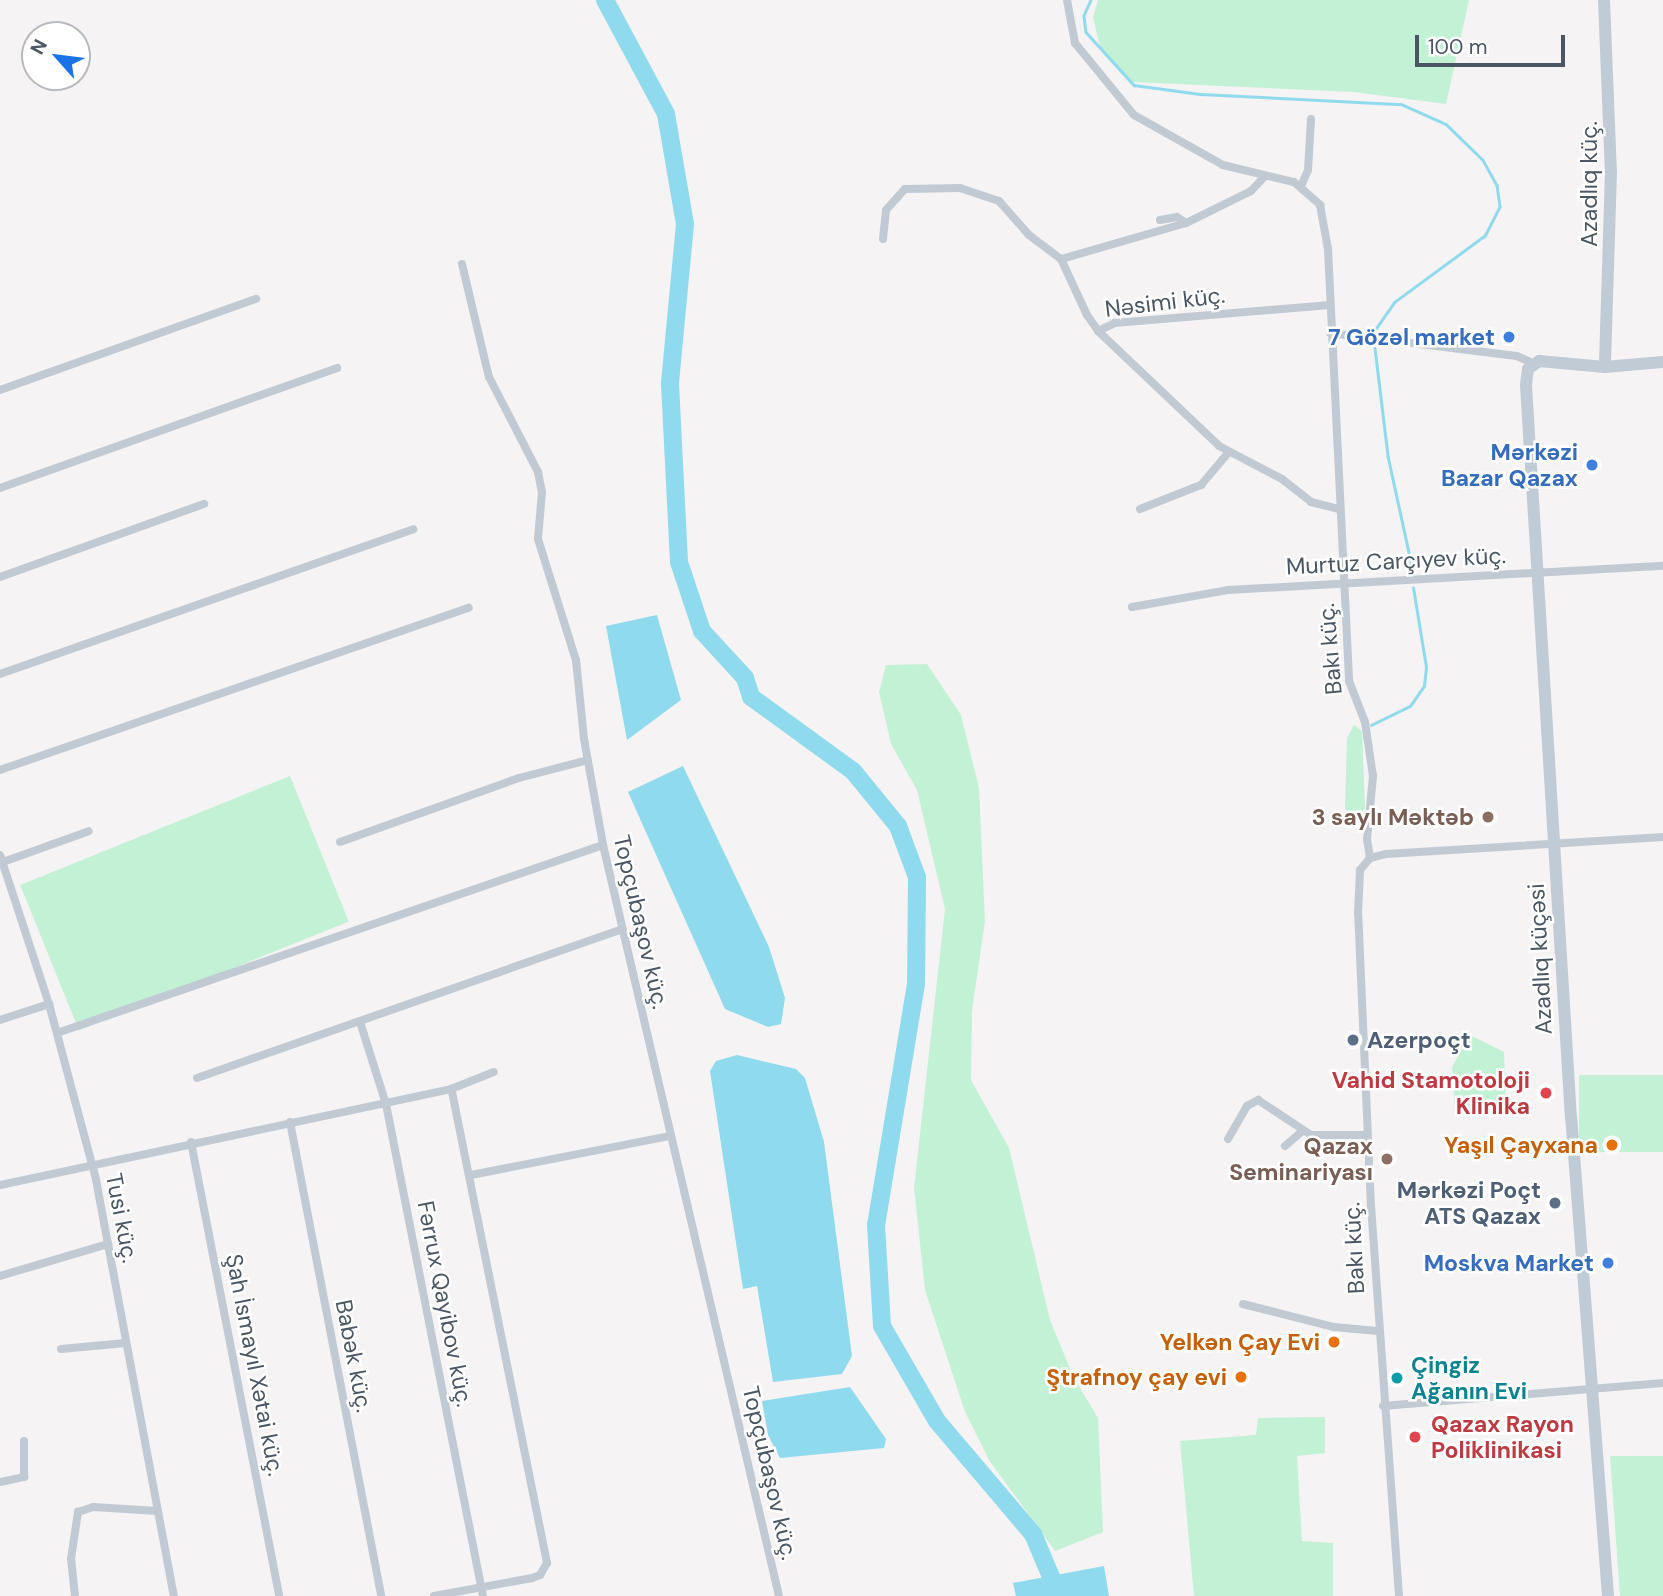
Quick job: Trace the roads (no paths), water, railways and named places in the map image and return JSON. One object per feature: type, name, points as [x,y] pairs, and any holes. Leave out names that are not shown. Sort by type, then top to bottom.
[{"type":"street","points":[[1067,0],[1075,43],[1134,114],[1202,156],[1301,186],[1308,170],[1311,119]]},
{"type":"street","name":"Azadlıq küç.","points":[[1604,0],[1611,172],[1605,367]]},
{"type":"street","points":[[883,239],[886,211],[905,189],[960,188],[999,201],[1029,235],[1061,259],[1185,223],[1251,191],[1265,176]]},
{"type":"street","name":"Bakı küç.","points":[[1301,186],[1320,205],[1325,227],[1351,694],[1365,722],[1371,757],[1373,808],[1367,839],[1370,858],[1360,870],[1357,889],[1378,1331],[1399,1596]]},
{"type":"street","points":[[1160,220],[1177,218],[1185,223]]},
{"type":"street","name":"Nəsimi küç.","points":[[1061,259],[1098,331],[1115,323],[1330,305]]},
{"type":"street","name":"Topçubaşov küç.","points":[[462,264],[489,377],[538,472],[542,492],[538,539],[576,660],[588,760],[603,845],[779,1596]]},
{"type":"street","points":[[0,390],[256,299]]},
{"type":"street","points":[[1098,331],[1204,435],[1229,452],[1282,479],[1311,502],[1339,509]]},
{"type":"street","points":[[1330,333],[1517,356],[1533,363],[1605,367],[1663,362]]},
{"type":"street","name":"Azadlıq küçəsi","points":[[1533,363],[1526,385],[1555,845],[1608,1596]]},
{"type":"street","points":[[0,488],[337,368]]},
{"type":"street","points":[[1140,509],[1201,485],[1229,452]]},
{"type":"street","points":[[0,577],[204,504]]},
{"type":"street","points":[[0,674],[413,529]]},
{"type":"street","name":"Murtuz Carçıyev küç.","points":[[1132,607],[1228,590],[1663,566]]},
{"type":"street","points":[[0,770],[469,608]]},
{"type":"street","points":[[340,842],[519,778],[588,760]]},
{"type":"street","points":[[1,859],[89,831]]},
{"type":"street","points":[[1370,858],[1663,837]]},
{"type":"street","points":[[57,1034],[603,845]]},
{"type":"street","name":"Tusi küç.","points":[[1,859],[4,876],[49,1004],[91,1163],[174,1596]]},
{"type":"street","points":[[197,1078],[623,929]]},
{"type":"street","points":[[0,1020],[49,1004]]},
{"type":"street","name":"Fərrux Qayibov küç.","points":[[360,1022],[386,1104],[482,1592]]},
{"type":"street","points":[[0,1185],[191,1142],[386,1104],[451,1089],[494,1072]]},
{"type":"street","points":[[434,1596],[482,1592],[540,1575],[547,1563],[471,1175],[451,1089]]},
{"type":"street","points":[[1228,1139],[1247,1106],[1258,1100],[1302,1130],[1319,1136],[1367,1135]]},
{"type":"street","name":"Babək küç.","points":[[290,1122],[381,1596]]},
{"type":"street","points":[[1285,1146],[1302,1130]]},
{"type":"street","points":[[471,1175],[670,1136]]},
{"type":"street","name":"Şah İsmayıl Xətai küç.","points":[[191,1142],[279,1596]]},
{"type":"street","points":[[0,1276],[108,1244]]},
{"type":"street","points":[[1243,1304],[1334,1327],[1378,1331]]},
{"type":"street","points":[[61,1349],[126,1343]]},
{"type":"street","points":[[1383,1406],[1663,1383]]},
{"type":"street","points":[[0,1482],[24,1477],[24,1441]]},
{"type":"street","points":[[75,1596],[71,1559],[78,1512],[93,1507],[158,1511]]},
{"type":"water","points":[[657,615],[681,700],[627,740],[606,626]]},
{"type":"water","points":[[683,766],[769,947],[785,998],[781,1024],[768,1027],[725,1009],[628,792]]},
{"type":"water","points":[[737,1055],[796,1069],[805,1078],[824,1142],[852,1356],[842,1374],[773,1382],[757,1286],[743,1289],[710,1071],[716,1061]]},
{"type":"water","points":[[850,1387],[886,1439],[884,1448],[780,1458],[768,1435],[762,1401]]},
{"type":"water","points":[[1104,1566],[1109,1596],[1016,1596],[1013,1583]]},
{"type":"waterway","points":[[605,0],[666,114],[685,224],[670,384],[679,562],[702,631],[745,678],[751,697],[853,771],[898,826],[917,877],[916,984],[876,1225],[882,1326],[937,1421],[1033,1534],[1059,1596]]},
{"type":"waterway","points":[[1091,0],[1084,16],[1086,32],[1134,85],[1201,94],[1401,104],[1446,124],[1483,160],[1497,185],[1500,207],[1485,236],[1395,302],[1376,329]]},
{"type":"waterway","points":[[1375,348],[1388,456],[1413,571]]},
{"type":"waterway","points":[[1371,725],[1410,706],[1424,686],[1426,667],[1413,588]]},
{"type":"place","name":"7 Gözəl market","points":[[1509,337]]},
{"type":"place","name":"Mərkəzi Bazar Qazax","points":[[1592,465]]},
{"type":"place","name":"3 saylı Məktəb","points":[[1488,817]]},
{"type":"place","name":"Azerpoçt","points":[[1353,1040]]},
{"type":"place","name":"Vahid Stamotoloji Klinika","points":[[1546,1093]]},
{"type":"place","name":"Yaşıl Çayxana","points":[[1612,1145]]},
{"type":"place","name":"Qazax Seminariyası","points":[[1387,1159]]},
{"type":"place","name":"Mərkəzi Poçt ATS Qazax","points":[[1555,1203]]},
{"type":"place","name":"Moskva Market","points":[[1608,1263]]},
{"type":"place","name":"Yelkən Çay Evi","points":[[1334,1342]]},
{"type":"place","name":"Ştrafnoy çay evi","points":[[1241,1377]]},
{"type":"place","name":"Çingiz Ağanın Evi","points":[[1397,1378]]},
{"type":"place","name":"Qazax Rayon Poliklinikasi","points":[[1415,1437]]}]
